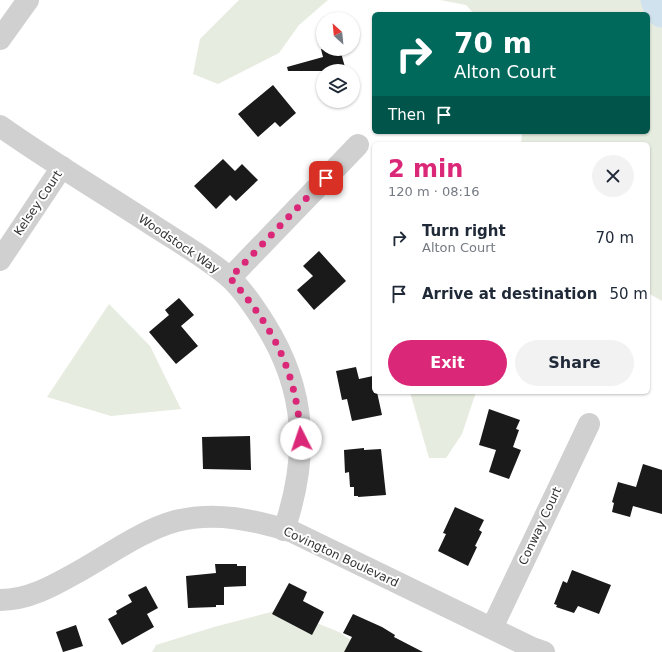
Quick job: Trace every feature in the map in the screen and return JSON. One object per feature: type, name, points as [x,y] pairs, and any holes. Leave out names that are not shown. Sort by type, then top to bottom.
[{"type":"street","points":[[0,39],[28,0]]},
{"type":"street","name":"Woodstock Way","points":[[0,126],[195,253],[230,278],[253,304],[283,356],[298,408],[301,439],[299,466],[294,501],[284,530]]},
{"type":"street","points":[[230,278],[358,145]]},
{"type":"street","name":"Kelsey Court","points":[[0,260],[62,167]]},
{"type":"street","name":"Conway Court","points":[[492,628],[589,424]]},
{"type":"street","name":"Covington Boulevard","points":[[0,600],[14,600],[36,593],[58,583],[139,538],[175,522],[204,517],[221,516],[255,521],[284,530],[544,652]]},
{"type":"shaded area","points":[[239,0],[328,0],[299,25],[279,53],[218,84],[193,74],[200,39]]},
{"type":"shaded area","points":[[440,0],[662,0],[662,301],[650,294],[650,142],[521,142],[522,134],[650,134],[650,12],[472,12],[466,5]]},
{"type":"shaded area","points":[[109,304],[150,346],[181,409],[111,416],[47,397]]},
{"type":"shaded area","points":[[411,394],[475,394],[462,434],[446,458],[429,458]]},
{"type":"shaded area","points":[[282,609],[339,632],[368,652],[152,652],[156,645],[214,627]]},
{"type":"building","points":[[342,56],[344,64],[316,64],[316,71],[288,71],[287,67],[323,57]]},
{"type":"building","points":[[273,85],[296,113],[280,127],[275,122],[258,137],[238,114]]},
{"type":"building","points":[[223,159],[235,171],[242,164],[258,180],[236,201],[230,195],[216,209],[194,186]]},
{"type":"building","points":[[319,251],[346,281],[314,310],[297,290],[313,276],[303,266]]},
{"type":"building","points":[[179,298],[194,315],[181,326],[198,346],[176,364],[149,332],[169,315],[165,310]]},
{"type":"building","points":[[356,367],[359,379],[372,376],[372,394],[377,394],[382,415],[352,421],[347,399],[342,400],[336,371]]},
{"type":"building","points":[[489,409],[520,420],[516,429],[519,430],[513,447],[521,450],[509,479],[489,472],[496,450],[479,445]]},
{"type":"building","points":[[250,436],[251,470],[203,469],[202,437]]},
{"type":"building","points":[[364,448],[364,450],[381,449],[386,495],[354,496],[354,487],[350,487],[349,472],[345,473],[344,450]]},
{"type":"building","points":[[643,464],[662,470],[662,514],[633,506],[630,517],[612,512],[614,503],[612,502],[618,482],[636,487]]},
{"type":"building","points":[[455,507],[484,520],[479,530],[482,532],[475,546],[477,547],[468,566],[438,551],[446,534],[443,533]]},
{"type":"building","points":[[215,564],[237,564],[237,566],[246,566],[246,586],[224,587],[224,605],[216,605],[216,607],[188,608],[186,576],[216,573]]},
{"type":"building","points":[[572,570],[611,585],[599,614],[578,606],[574,613],[556,607],[557,605],[554,604],[563,581],[567,583]]},
{"type":"building","points":[[289,583],[307,592],[303,601],[324,612],[312,635],[272,614]]},
{"type":"building","points":[[146,586],[158,608],[147,614],[154,627],[122,645],[108,619],[117,614],[116,611],[132,602],[128,595]]},
{"type":"building","points":[[353,614],[382,627],[395,635],[394,637],[423,652],[344,652],[352,637],[343,633]]},
{"type":"building","points":[[76,625],[83,646],[63,652],[56,632]]},
{"type":"waterway","points":[[657,0],[662,11]]},
{"type":"route","points":[[301,439],[298,408],[283,356],[253,304],[230,278],[326,178]]}]
